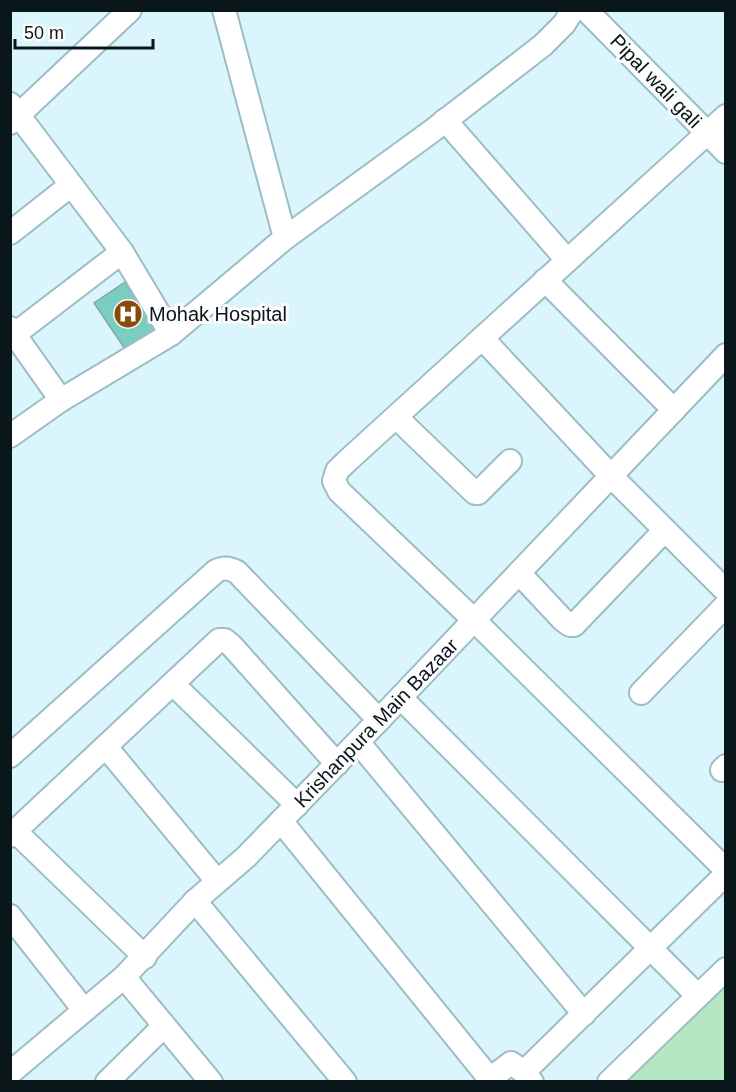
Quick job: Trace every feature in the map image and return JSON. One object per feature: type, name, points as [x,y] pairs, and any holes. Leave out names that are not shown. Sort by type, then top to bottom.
[{"type":"street","points":[[130,10],[13,114],[122,252],[171,334]]},
{"type":"street","points":[[225,10],[285,238]]},
{"type":"street","points":[[10,436],[61,400],[171,334],[285,238],[543,45],[564,24],[573,10]]},
{"type":"street","name":"Pipal wali gali","points":[[586,10],[726,152]]},
{"type":"street","points":[[281,821],[488,1076],[495,1075],[511,1063],[528,1077],[584,1014],[726,872],[474,620],[339,491],[333,481],[337,471],[726,116]]},
{"type":"street","points":[[445,120],[567,260]]},
{"type":"street","points":[[10,233],[71,185]]},
{"type":"street","points":[[61,400],[13,331],[122,252]]},
{"type":"street","points":[[545,280],[674,410]]},
{"type":"street","points":[[482,338],[611,476],[726,591]]},
{"type":"street","name":"Krishanpura Main Bazaar","points":[[10,1073],[124,977],[195,901],[246,856],[297,805],[726,355]]},
{"type":"street","points":[[396,417],[475,493],[478,493],[510,461]]},
{"type":"street","points":[[519,573],[563,620],[574,625],[665,530]]},
{"type":"street","points":[[10,756],[216,571],[223,568],[230,568],[237,572],[380,720]]},
{"type":"street","points":[[641,693],[726,605]]},
{"type":"street","points":[[145,957],[13,834],[219,640],[225,640],[232,646],[337,764]]},
{"type":"street","points":[[173,684],[297,805]]},
{"type":"street","points":[[401,698],[698,996]]},
{"type":"street","points":[[358,742],[584,1014]]},
{"type":"street","points":[[106,747],[217,881]]},
{"type":"street","points":[[195,901],[345,1082]]},
{"type":"street","points":[[10,916],[84,1010]]},
{"type":"street","points":[[609,1082],[726,969]]},
{"type":"street","points":[[124,977],[211,1082]]},
{"type":"street","points":[[107,1082],[164,1026]]},
{"type":"green space","points":[[725,982],[725,1081],[620,1081]]},
{"type":"building","points":[[125,282],[160,334],[129,355],[94,303]]},
{"type":"place","name":"Mohak Hospital","points":[[128,314]]}]
